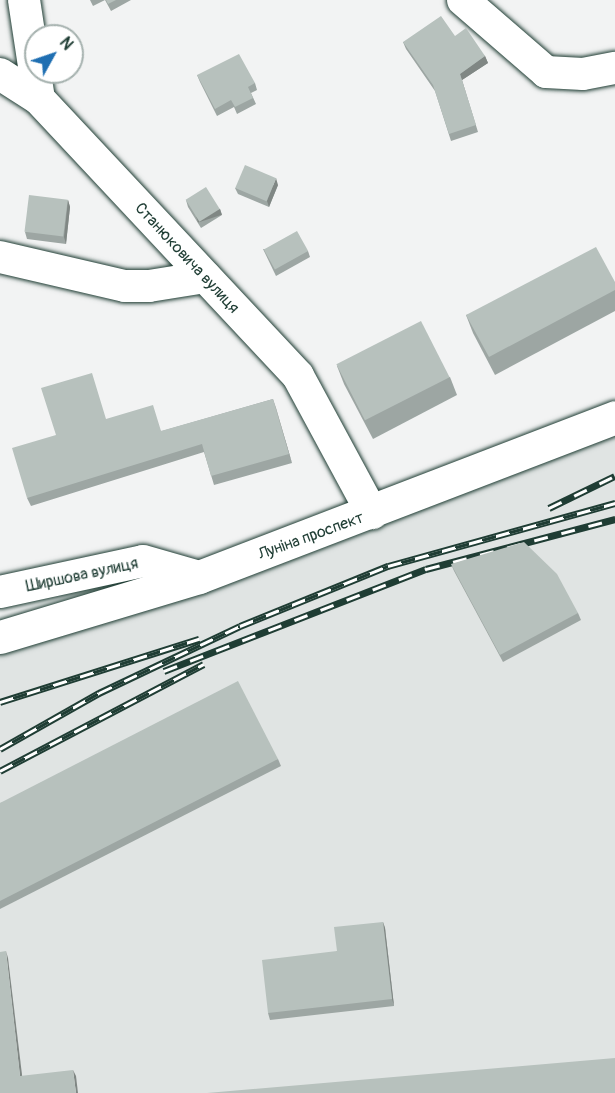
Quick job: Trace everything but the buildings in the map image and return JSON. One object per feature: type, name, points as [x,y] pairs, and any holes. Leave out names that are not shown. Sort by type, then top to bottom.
[{"type":"street","points":[[24,0],[39,99]]},
{"type":"street","points":[[463,0],[546,72],[583,74],[615,68]]},
{"type":"street","name":"Станюковича вулиця","points":[[0,74],[39,99],[298,376],[372,513]]},
{"type":"street","points":[[0,257],[124,286],[149,286],[205,277]]},
{"type":"street","name":"Луніна проспект","points":[[0,637],[199,577],[372,513],[615,417]]},
{"type":"street","name":"Ширшова вулиця","points":[[0,592],[143,561],[199,577]]},
{"type":"shaded area","points":[[615,435],[615,1093],[0,1093],[0,654],[204,593]]},
{"type":"railway","points":[[549,508],[615,476]]},
{"type":"railway","points":[[0,749],[99,693],[240,626],[388,566],[615,503]]},
{"type":"railway","points":[[164,671],[426,569],[615,519]]},
{"type":"railway","points":[[0,702],[199,639]]},
{"type":"railway","points":[[0,771],[204,664]]}]
